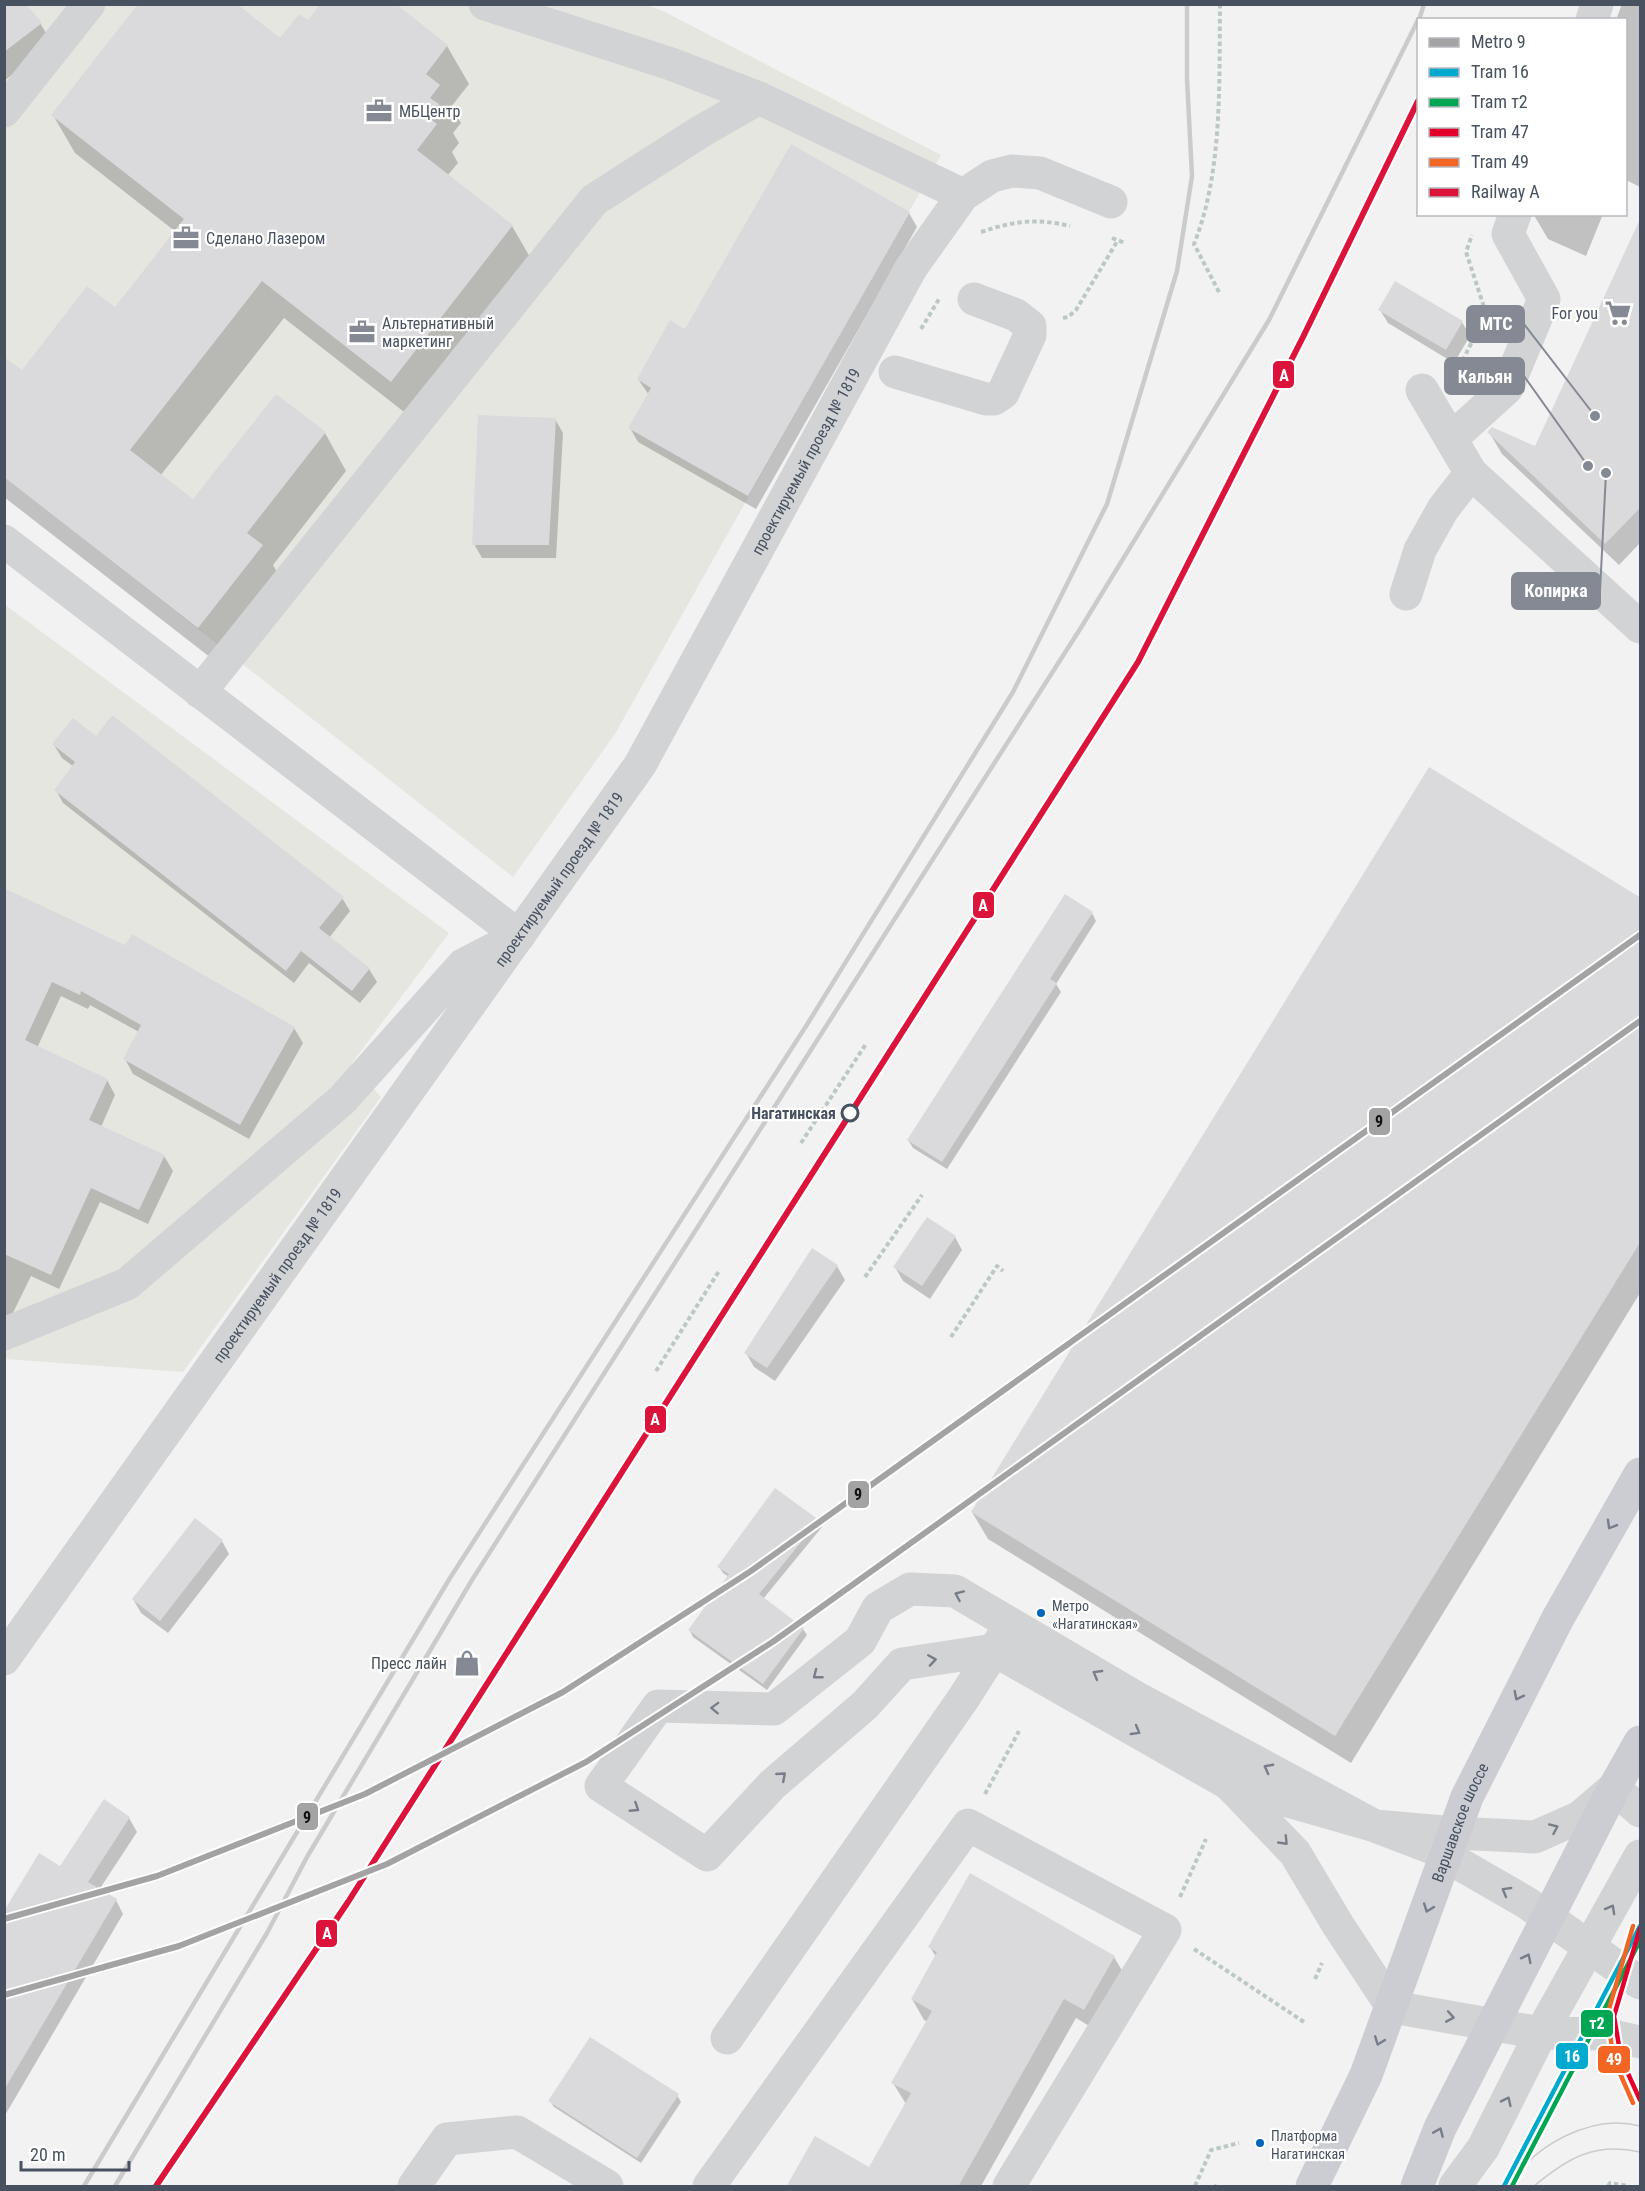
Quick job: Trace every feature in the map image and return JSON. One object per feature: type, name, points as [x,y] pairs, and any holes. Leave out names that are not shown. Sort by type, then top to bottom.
[{"type":"main road","name":"Варшавское шоссе","points":[[1312,2187],[1366,2075],[1467,1797],[1558,1618],[1641,1474]]},
{"type":"main road","points":[[1417,2187],[1440,2128],[1492,2024],[1614,1788],[1641,1742]]},
{"type":"street","points":[[4,111],[89,4]]},
{"type":"street","points":[[485,4],[671,64],[759,98],[963,195]]},
{"type":"street","points":[[201,692],[594,200],[700,132],[759,98]]},
{"type":"street","name":"проектируемый проезд № 1819","points":[[4,1659],[640,765],[911,268],[963,195],[992,176],[1012,171],[1040,172],[1111,202]]},
{"type":"street","points":[[1451,439],[1507,388],[1544,299],[1508,234],[1514,216]]},
{"type":"street","points":[[896,372],[986,399],[994,399],[1004,393],[1030,335],[1030,326],[1016,315],[974,299]]},
{"type":"street","points":[[1434,381],[1451,439],[1471,473],[1641,627]]},
{"type":"street","points":[[1406,594],[1420,550],[1443,509],[1471,473]]},
{"type":"street","points":[[4,541],[519,936],[463,965],[342,1100],[127,1284],[4,1334]]},
{"type":"street","points":[[1375,1826],[1137,1698],[1002,1636],[902,1664],[865,1706],[772,1785],[707,1855],[601,1785],[658,1706],[774,1709],[860,1641],[878,1608],[910,1589],[955,1591],[1002,1636],[1229,1784],[1295,1853],[1338,1925],[1392,2007],[1541,2033],[1604,2034],[1641,2042]]},
{"type":"street","points":[[727,2038],[963,1699],[1002,1636]]},
{"type":"street","points":[[1229,1784],[1375,1826],[1451,1845],[1535,1837],[1580,1817],[1614,1788],[1641,1811]]},
{"type":"street","points":[[709,2187],[968,1825],[1165,1930],[1009,2187]]},
{"type":"street","points":[[1451,1845],[1641,1983]]},
{"type":"street","points":[[1455,2187],[1483,2148],[1541,2033],[1641,1856]]},
{"type":"street","points":[[414,2187],[447,2139],[517,2132],[607,2187]]},
{"type":"path","points":[[1220,4],[1219,81],[1212,180],[1205,218],[1194,244],[1220,294]]},
{"type":"path","points":[[976,238],[980,233],[1008,223],[1048,221],[1078,228]]},
{"type":"path","points":[[1434,381],[1463,360],[1486,314],[1466,252],[1473,233]]},
{"type":"path","points":[[1108,236],[1125,243]]},
{"type":"path","points":[[1030,326],[1068,317],[1076,310],[1118,240]]},
{"type":"path","points":[[896,372],[940,296]]},
{"type":"path","points":[[801,1143],[866,1044]]},
{"type":"path","points":[[866,1277],[922,1195]]},
{"type":"path","points":[[951,1337],[997,1266],[1003,1271]]},
{"type":"path","points":[[656,1371],[719,1271]]},
{"type":"path","points":[[968,1825],[1019,1731]]},
{"type":"path","points":[[1206,1839],[1165,1930],[1304,2022]]},
{"type":"path","points":[[1195,2187],[1211,2150],[1239,2143]]},
{"type":"path","points":[[1608,2187],[1610,2183],[1629,2187]]},
{"type":"shaded area","points":[[4,5],[647,5],[661,10],[941,155],[615,734],[513,877],[5,477]]},
{"type":"shaded area","points":[[4,604],[449,933],[352,1063],[381,1097],[183,1372],[5,1359]]},
{"type":"building","points":[[4,4],[26,4],[42,23],[4,52]]},
{"type":"building","points":[[138,4],[237,4],[280,38],[299,14],[308,20],[320,4],[396,4],[448,45],[426,74],[440,85],[430,98],[439,104],[428,117],[437,124],[417,150],[513,225],[391,382],[262,281],[130,450],[193,499],[276,394],[326,432],[247,533],[263,545],[198,628],[4,477],[4,357],[22,370],[87,286],[115,307],[184,219],[51,115]]},
{"type":"building","points":[[791,144],[910,212],[748,496],[628,428],[651,388],[637,379],[670,320],[685,329]]},
{"type":"building","name":"For you","points":[[1641,217],[1641,507],[1605,544],[1487,432],[1492,427],[1535,446]]},
{"type":"building","points":[[1395,281],[1463,321],[1446,350],[1378,310]]},
{"type":"building","points":[[478,415],[556,418],[549,545],[472,545]]},
{"type":"building","points":[[112,715],[344,897],[319,928],[370,968],[352,991],[301,951],[286,971],[54,790],[75,762],[52,744],[73,718],[96,736]]},
{"type":"building","points":[[1429,767],[1641,898],[1641,1241],[1335,1736],[971,1512]]},
{"type":"building","points":[[4,888],[125,945],[132,934],[295,1027],[240,1125],[123,1059],[141,1025],[81,991],[80,995],[52,982],[25,1040],[108,1079],[89,1120],[165,1155],[139,1210],[91,1188],[51,1275],[4,1254]]},
{"type":"building","points":[[1065,894],[1093,912],[1050,979],[1057,983],[942,1162],[907,1140]]},
{"type":"building","points":[[927,1217],[956,1236],[922,1286],[893,1267]]},
{"type":"building","points":[[812,1248],[838,1265],[767,1368],[744,1353]]},
{"type":"building","points":[[775,1488],[819,1520],[759,1594],[804,1628],[763,1684],[688,1630],[729,1574],[717,1567]]},
{"type":"building","points":[[195,1518],[223,1540],[160,1621],[132,1599]]},
{"type":"building","points":[[104,1799],[130,1817],[88,1882],[117,1899],[4,2090],[4,1911],[39,1853],[60,1866]]},
{"type":"building","points":[[970,1873],[1115,1956],[1084,2010],[1064,1999],[958,2187],[786,2187],[815,2136],[869,2167],[911,2093],[891,2083],[932,2011],[911,1999],[937,1952],[928,1947]]},
{"type":"building","points":[[590,2037],[679,2094],[637,2158],[548,2101]]},
{"type":"tram line","name":"49","points":[[1633,1926],[1607,2016],[1614,2060],[1633,2103]]},
{"type":"tram line","name":"16","points":[[1504,2186],[1640,1926]]},
{"type":"tram line","name":"47","points":[[1640,1928],[1614,2016],[1621,2058],[1640,2100]]},
{"type":"tram line","name":"т2","points":[[1512,2186],[1640,1941]]},
{"type":"tram line","points":[[1508,2186],[1533,2158],[1566,2136],[1584,2128],[1603,2124],[1622,2123],[1640,2126]]},
{"type":"tram line","points":[[1534,2186],[1558,2167],[1582,2155],[1609,2149],[1640,2152]]},
{"type":"railway","points":[[84,2186],[450,1578],[808,1023],[1013,692],[1107,504],[1177,271],[1192,176],[1187,79],[1187,4]]},
{"type":"railway","points":[[1420,18],[1424,4]]},
{"type":"railway","points":[[115,2186],[267,1933],[307,1857],[472,1580],[1082,626],[1269,320],[1417,22]]},
{"type":"metro line","name":"9","points":[[4,1919],[157,1876],[365,1794],[563,1692],[751,1571],[1640,935]]},
{"type":"metro line","name":"9","points":[[4,1995],[179,1946],[387,1864],[586,1762],[774,1641],[1640,1021]]},
{"type":"rail line","name":"A","points":[[156,2186],[348,1902],[1138,662],[1303,337],[1417,103]]},
{"type":"place","name":"МБЦентр","points":[[379,111]]},
{"type":"place","name":"Сделано Лазером","points":[[186,238]]},
{"type":"place","name":"For you","points":[[1618,313]]},
{"type":"place","name":"Альтернативный маркетинг","points":[[362,332]]},
{"type":"place","name":"МТС","points":[[1595,416]]},
{"type":"place","name":"Кальян","points":[[1588,466]]},
{"type":"place","name":"Копирка","points":[[1606,473]]},
{"type":"place","name":"Нагатинская","points":[[850,1113]]},
{"type":"place","name":"Метро «Нагатинская»","points":[[1041,1613]]},
{"type":"place","name":"Пресс лайн","points":[[467,1663]]},
{"type":"place","name":"Платформа Нагатинская","points":[[1260,2143]]}]
